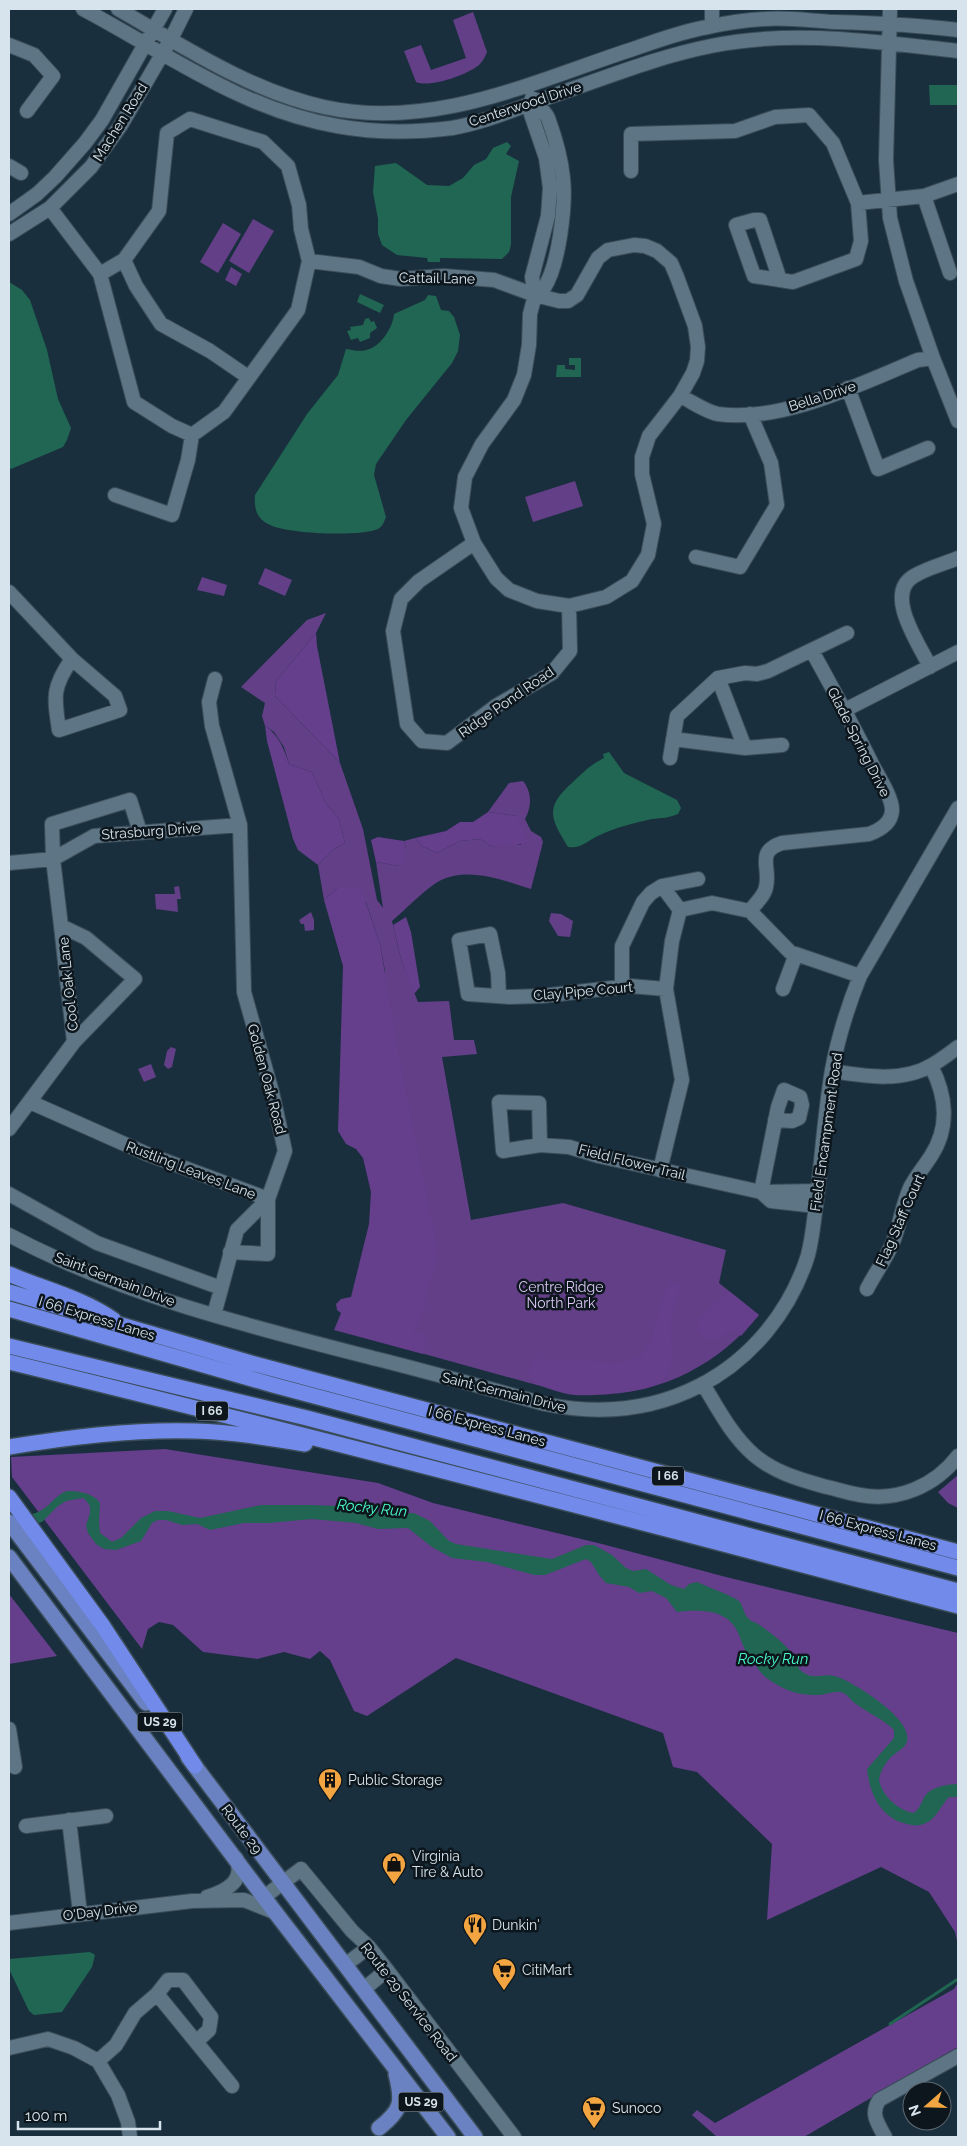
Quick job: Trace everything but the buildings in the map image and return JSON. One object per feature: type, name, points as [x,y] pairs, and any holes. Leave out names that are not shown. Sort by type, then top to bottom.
[{"type":"highway","points":[[9,1274],[39,1288],[97,1308],[126,1328]]},
{"type":"highway","name":"I 66","points":[[9,1292],[126,1328],[461,1420],[958,1552]]},
{"type":"highway","name":"I 66 Express Lanes","points":[[9,1309],[273,1385],[958,1568]]},
{"type":"highway","points":[[9,1346],[307,1418],[958,1591]]},
{"type":"highway","name":"I 66","points":[[9,1362],[415,1464],[958,1606]]},
{"type":"highway","points":[[9,1448],[130,1433],[196,1431],[259,1437],[415,1464]]},
{"type":"highway","points":[[10,1500],[44,1557],[103,1626],[194,1766]]},
{"type":"main road","points":[[9,1522],[44,1557]]},
{"type":"main road","name":"Route 29","points":[[9,1557],[275,1912],[448,2137]]},
{"type":"main road","name":"Route 29","points":[[194,1766],[475,2137]]},
{"type":"main road","points":[[380,2128],[394,2116],[400,2105],[400,2092],[394,2068]]},
{"type":"street","name":"Centerwood Drive","points":[[83,9],[225,89],[263,106],[336,126],[384,132],[454,127],[498,116],[664,57],[751,39],[852,38],[958,51]]},
{"type":"street","name":"Centerwood Drive","points":[[118,9],[236,74],[268,89],[325,107],[365,112],[418,112],[478,102],[655,42],[712,26],[766,19],[891,24],[958,30]]},
{"type":"street","name":"Machen Road","points":[[9,214],[49,183],[85,143],[102,120],[165,9]]},
{"type":"street","name":"Machen Road","points":[[9,234],[50,208],[91,167],[110,141],[171,39],[186,9]]},
{"type":"street","points":[[712,9],[712,26]]},
{"type":"street","points":[[890,9],[886,160],[890,218],[899,257],[933,358],[958,421]]},
{"type":"street","points":[[9,45],[34,55],[53,76],[27,111]]},
{"type":"street","points":[[527,86],[534,103],[531,114],[546,158],[550,188],[548,216],[532,277],[535,295],[530,314],[529,345],[524,375],[514,400],[482,444],[465,477],[461,508],[474,543],[496,578],[509,590],[538,601],[569,606],[606,597],[632,581],[648,555],[654,524],[642,474],[642,457],[649,436],[680,396]]},
{"type":"street","points":[[632,171],[632,134],[735,131],[775,117],[809,115],[833,142],[858,203],[861,241],[856,259],[793,282],[780,280]]},
{"type":"street","points":[[100,274],[124,260],[159,211],[167,133],[190,119],[263,142],[288,166],[299,205],[301,230],[309,261],[298,310],[224,412],[192,435],[188,460],[172,514],[115,495]]},
{"type":"street","points":[[9,166],[21,173]]},
{"type":"street","points":[[858,203],[924,196],[958,184]]},
{"type":"street","points":[[924,196],[950,273]]},
{"type":"street","points":[[50,208],[100,274],[134,402],[172,426],[192,435]]},
{"type":"street","name":"Cattail Lane","points":[[309,261],[359,267],[382,276],[401,279],[444,276],[494,280],[535,295],[559,301],[568,301],[577,295],[598,258],[608,250],[634,245],[645,246],[657,251],[671,263],[678,277],[695,326],[698,347],[697,361],[693,373],[680,396]]},
{"type":"street","points":[[124,260],[136,286],[161,324],[210,351],[248,377]]},
{"type":"street","name":"Bella Drive","points":[[680,396],[717,414],[750,414],[798,406],[918,360],[933,358]]},
{"type":"street","points":[[848,388],[878,469],[928,448]]},
{"type":"street","points":[[696,558],[740,567],[777,506],[771,462],[750,414]]},
{"type":"street","name":"Ridge Pond Road","points":[[474,543],[419,581],[401,599],[393,631],[407,724],[422,741],[447,743],[496,706],[552,673],[570,651],[569,606]]},
{"type":"street","points":[[930,667],[908,625],[902,606],[904,587],[908,580],[915,575],[958,558]]},
{"type":"street","points":[[9,592],[72,659],[116,696],[120,710],[59,730],[54,707],[56,690],[61,674],[72,659]]},
{"type":"street","points":[[670,758],[677,716],[718,678],[768,671],[847,633]]},
{"type":"street","name":"Glade Spring Drive","points":[[750,911],[766,888],[766,854],[771,847],[782,843],[869,834],[880,830],[889,822],[893,811],[888,794],[812,651]]},
{"type":"street","points":[[845,710],[958,652]]},
{"type":"street","points":[[718,678],[745,748]]},
{"type":"street","name":"Golden Oak Road","points":[[214,679],[209,702],[212,726],[240,825],[244,992],[272,1092],[285,1151],[268,1200],[237,1230],[214,1315]]},
{"type":"street","points":[[673,739],[745,748],[782,745]]},
{"type":"street","name":"Cool Oak Lane","points":[[74,1042],[53,859],[52,824],[130,800],[140,832]]},
{"type":"street","name":"Field Encampment Road","points":[[703,1384],[745,1354],[758,1341],[782,1310],[799,1278],[808,1254],[818,1191],[832,1071],[845,1017],[860,976],[958,808]]},
{"type":"street","name":"Strasburg Drive","points":[[9,863],[53,859],[94,836],[240,825]]},
{"type":"street","points":[[622,987],[622,946],[643,902],[651,893],[662,886],[698,879]]},
{"type":"street","points":[[662,886],[680,910]]},
{"type":"street","points":[[680,910],[712,903],[750,911],[790,952],[860,976]]},
{"type":"street","points":[[660,1170],[682,1080],[666,989],[672,941],[680,910]]},
{"type":"street","name":"Cool Oak Lane","points":[[9,1129],[74,1042],[135,980],[86,938],[61,926]]},
{"type":"street","name":"Clay Pipe Court","points":[[499,996],[498,973],[490,934],[459,940],[468,994],[499,996],[541,996],[622,987],[666,989]]},
{"type":"street","points":[[783,989],[796,954]]},
{"type":"street","points":[[832,1071],[869,1077],[890,1077],[916,1072],[931,1066],[958,1048]]},
{"type":"street","name":"Flag Staff Court","points":[[867,1289],[892,1244],[911,1187],[932,1155],[941,1135],[944,1103],[940,1085],[931,1066]]},
{"type":"street","name":"Rustling Leaves Lane","points":[[30,1102],[147,1154],[268,1200],[268,1254],[230,1252]]},
{"type":"street","name":"Field Flower Trail","points":[[540,1145],[539,1103],[499,1102],[503,1151],[540,1145],[569,1146],[599,1156],[761,1192],[818,1191]]},
{"type":"street","points":[[761,1192],[775,1120]]},
{"type":"street","name":"Field Flower Trail","points":[[761,1192],[771,1200],[816,1206]]},
{"type":"street","points":[[9,1194],[97,1243],[221,1288]]},
{"type":"street","name":"Saint Germain Drive","points":[[9,1235],[64,1261],[120,1284],[214,1315],[276,1334],[568,1409],[602,1411],[636,1408],[676,1396],[703,1384]]},
{"type":"street","points":[[703,1384],[727,1424],[745,1446],[765,1463],[800,1479],[860,1495],[883,1497],[914,1490],[936,1478],[958,1456]]},
{"type":"street","points":[[9,1729],[15,1767]]},
{"type":"street","points":[[26,1826],[106,1816]]},
{"type":"street","points":[[69,1820],[80,1913]]},
{"type":"street","name":"O'Day Drive","points":[[192,1901],[225,1891],[234,1883],[238,1874],[236,1858]]},
{"type":"street","name":"Route 29 Service Road","points":[[282,1883],[302,1869],[352,1931],[369,1947],[514,2137]]},
{"type":"street","points":[[264,1897],[282,1883]]},
{"type":"street","name":"O'Day Drive","points":[[9,1923],[192,1901],[244,1900],[275,1912]]},
{"type":"street","points":[[346,1965],[369,1947]]},
{"type":"street","points":[[364,1989],[387,1970]]},
{"type":"street","points":[[98,2061],[116,2045],[136,2013],[168,1980],[182,1980],[211,2017],[209,2030],[197,2041]]},
{"type":"street","points":[[156,1994],[197,2041],[232,2086]]},
{"type":"street","points":[[9,2048],[48,2039],[74,2048],[98,2061],[118,2095],[128,2122],[130,2137]]},
{"type":"street","points":[[885,2137],[874,2117],[874,2108],[879,2100],[958,2056]]},
{"type":"green space","points":[[473,12],[487,52],[482,62],[466,73],[448,80],[430,83],[416,82],[404,51],[421,45],[431,70],[466,58],[453,20]]},
{"type":"green space","points":[[253,219],[274,231],[249,273],[229,261]]},
{"type":"green space","points":[[223,223],[241,234],[218,273],[200,262]]},
{"type":"green space","points":[[231,267],[242,274],[236,286],[225,280]]},
{"type":"green space","points":[[575,481],[583,506],[533,522],[525,497]]},
{"type":"green space","points":[[265,568],[292,580],[285,596],[258,584]]},
{"type":"green space","points":[[202,577],[227,585],[224,596],[197,590]]},
{"type":"green space","name":"Centre Ridge North Park","points":[[326,613],[316,633],[276,681],[275,696],[340,763],[363,829],[377,900],[383,908],[376,862],[399,866],[406,849],[404,841],[415,838],[422,846],[437,853],[460,841],[480,839],[493,847],[504,844],[521,845],[517,816],[488,812],[509,783],[523,781],[526,785],[530,800],[529,810],[525,819],[531,831],[541,837],[543,842],[531,889],[496,878],[459,875],[447,878],[430,887],[392,921],[401,959],[418,1002],[449,1001],[454,1040],[474,1040],[477,1054],[442,1057],[471,1220],[563,1203],[726,1250],[719,1283],[759,1315],[742,1334],[723,1350],[682,1376],[659,1385],[635,1391],[610,1394],[584,1393],[532,1381],[533,1384],[363,1337],[385,971],[380,944],[366,902],[337,888],[324,900],[318,865],[334,849],[345,843],[339,819],[325,802],[312,772],[289,764],[284,747],[274,732],[265,726],[262,716],[265,703],[241,687],[307,620]]},
{"type":"green space","points":[[179,886],[181,899],[177,899],[178,912],[156,909],[155,894],[175,894],[174,887]]},
{"type":"green space","points":[[311,912],[314,920],[314,930],[305,931],[304,924],[301,924],[299,920]]},
{"type":"green space","points":[[551,913],[561,914],[573,921],[570,937],[558,936],[549,921]]},
{"type":"green space","points":[[171,1047],[176,1049],[172,1067],[168,1069],[164,1065],[167,1051]]},
{"type":"green space","points":[[151,1064],[156,1077],[144,1082],[138,1069]]},
{"type":"shaded area","points":[[316,633],[340,763],[275,696],[276,681]]},
{"type":"shaded area","points":[[265,726],[277,738],[289,764],[312,772],[325,802],[339,819],[345,843],[334,849],[318,865],[298,850],[293,839],[267,741]]},
{"type":"shaded area","points":[[488,812],[518,816],[528,842],[493,847],[480,839],[460,841],[437,853],[422,846],[415,838],[446,831],[460,822],[473,822]]},
{"type":"shaded area","points":[[378,837],[404,841],[406,849],[404,863],[399,866],[376,862],[371,840]]},
{"type":"shaded area","points":[[337,888],[353,888],[362,891],[380,944],[399,1055],[438,1252],[436,1268],[430,1281],[424,1313],[413,1332],[424,1333],[427,1340],[423,1354],[334,1330],[341,1313],[337,1310],[336,1304],[341,1299],[351,1297],[369,1224],[371,1192],[363,1158],[356,1149],[346,1144],[338,1131],[343,966],[324,900]]},
{"type":"shaded area","points":[[406,917],[411,932],[420,987],[414,994],[401,959],[393,925]]},
{"type":"shaded area","points":[[671,1282],[681,1286],[673,1311],[671,1326],[671,1368],[668,1375],[662,1381],[639,1390],[595,1395],[574,1395],[533,1384],[527,1368],[533,1359],[619,1362],[641,1357],[651,1339],[664,1294]]},
{"type":"shaded area","points":[[729,1291],[759,1315],[741,1336],[736,1332],[729,1331],[719,1338],[709,1340],[696,1330],[699,1318]]},
{"type":"shaded area","points":[[165,1449],[378,1483],[433,1503],[958,1633],[958,1945],[955,1932],[929,1892],[881,1867],[767,1920],[772,1844],[697,1772],[673,1767],[663,1733],[456,1658],[367,1716],[354,1711],[330,1660],[320,1651],[310,1659],[284,1652],[257,1659],[203,1652],[173,1625],[159,1622],[148,1629],[142,1649],[12,1477],[11,1457]]},
{"type":"shaded area","points":[[958,1475],[958,1508],[948,1503],[938,1492]]},
{"type":"shaded area","points":[[9,1594],[57,1656],[9,1664]]},
{"type":"shaded area","points":[[958,1983],[958,2047],[804,2137],[717,2137],[692,2115],[697,2110],[715,2123],[954,1989]]},
{"type":"water","points":[[929,85],[958,85],[958,105],[930,105]]},
{"type":"water","points":[[507,142],[511,146],[506,154],[519,161],[511,197],[511,245],[509,252],[502,259],[440,258],[440,262],[428,262],[427,258],[397,255],[382,245],[378,234],[378,219],[373,192],[375,166],[396,163],[427,185],[449,186],[463,178],[474,165],[486,159],[493,148]]},
{"type":"water","points":[[9,282],[22,290],[30,300],[47,350],[58,399],[71,428],[63,447],[11,469],[9,468]]},
{"type":"water","points":[[360,294],[384,305],[380,313],[357,302]]},
{"type":"water","points":[[428,295],[436,296],[441,310],[449,311],[454,317],[460,335],[458,351],[452,363],[406,420],[376,464],[374,475],[386,517],[382,525],[378,529],[369,531],[340,534],[290,530],[264,522],[257,512],[255,495],[307,414],[338,375],[346,349],[364,351],[377,345],[389,330],[394,314],[425,300]]},
{"type":"water","points":[[369,318],[371,322],[374,321],[377,328],[370,333],[370,338],[360,342],[358,338],[351,340],[347,331],[351,330],[350,327],[363,325],[365,319]]},
{"type":"water","points":[[569,358],[581,358],[581,377],[556,377],[557,365],[565,365],[565,369],[575,370],[575,365],[569,365]]},
{"type":"water","points":[[609,752],[624,773],[677,800],[681,808],[678,814],[606,832],[577,847],[568,847],[554,819],[554,805],[565,790],[588,768],[604,758],[603,754]]},
{"type":"water","name":"Rocky Run","points":[[67,1491],[85,1493],[94,1497],[100,1503],[100,1533],[112,1542],[121,1538],[141,1518],[155,1511],[168,1511],[200,1518],[261,1505],[309,1505],[339,1506],[396,1514],[414,1513],[430,1521],[449,1541],[456,1544],[552,1559],[586,1545],[594,1545],[612,1555],[626,1568],[633,1571],[646,1569],[671,1585],[684,1589],[689,1584],[697,1582],[736,1599],[749,1619],[770,1632],[789,1650],[794,1656],[799,1669],[804,1673],[814,1676],[827,1675],[838,1677],[882,1703],[893,1713],[906,1732],[906,1743],[887,1762],[879,1780],[887,1797],[897,1806],[914,1813],[928,1793],[935,1788],[949,1785],[958,1784],[958,1797],[949,1797],[933,1818],[922,1825],[909,1825],[890,1816],[883,1811],[874,1796],[867,1769],[894,1738],[894,1730],[890,1726],[841,1692],[811,1695],[792,1692],[780,1686],[765,1677],[760,1671],[746,1652],[736,1629],[725,1617],[701,1611],[677,1612],[666,1598],[652,1591],[639,1593],[629,1587],[606,1583],[591,1562],[586,1559],[545,1575],[534,1575],[487,1562],[452,1558],[432,1547],[408,1528],[378,1529],[356,1523],[312,1519],[244,1523],[210,1530],[197,1524],[182,1525],[166,1520],[158,1520],[152,1523],[141,1541],[116,1550],[104,1549],[96,1544],[88,1533],[86,1525],[90,1514],[90,1507],[83,1498],[66,1501],[58,1506],[42,1522],[20,1527],[9,1535],[9,1523],[42,1510],[59,1495]]},
{"type":"water","points":[[90,1952],[95,1955],[92,1967],[62,2012],[34,2015],[29,2011],[9,1969],[9,1959]]},
{"type":"waterway","points":[[890,2024],[958,1979]]},
{"type":"place","name":"Public Storage","points":[[330,1801]]},
{"type":"place","name":"Virginia Tire & Auto","points":[[394,1885]]},
{"type":"place","name":"Dunkin'","points":[[475,1946]]},
{"type":"place","name":"CitiMart","points":[[504,1991]]},
{"type":"place","name":"Sunoco","points":[[594,2129]]}]
